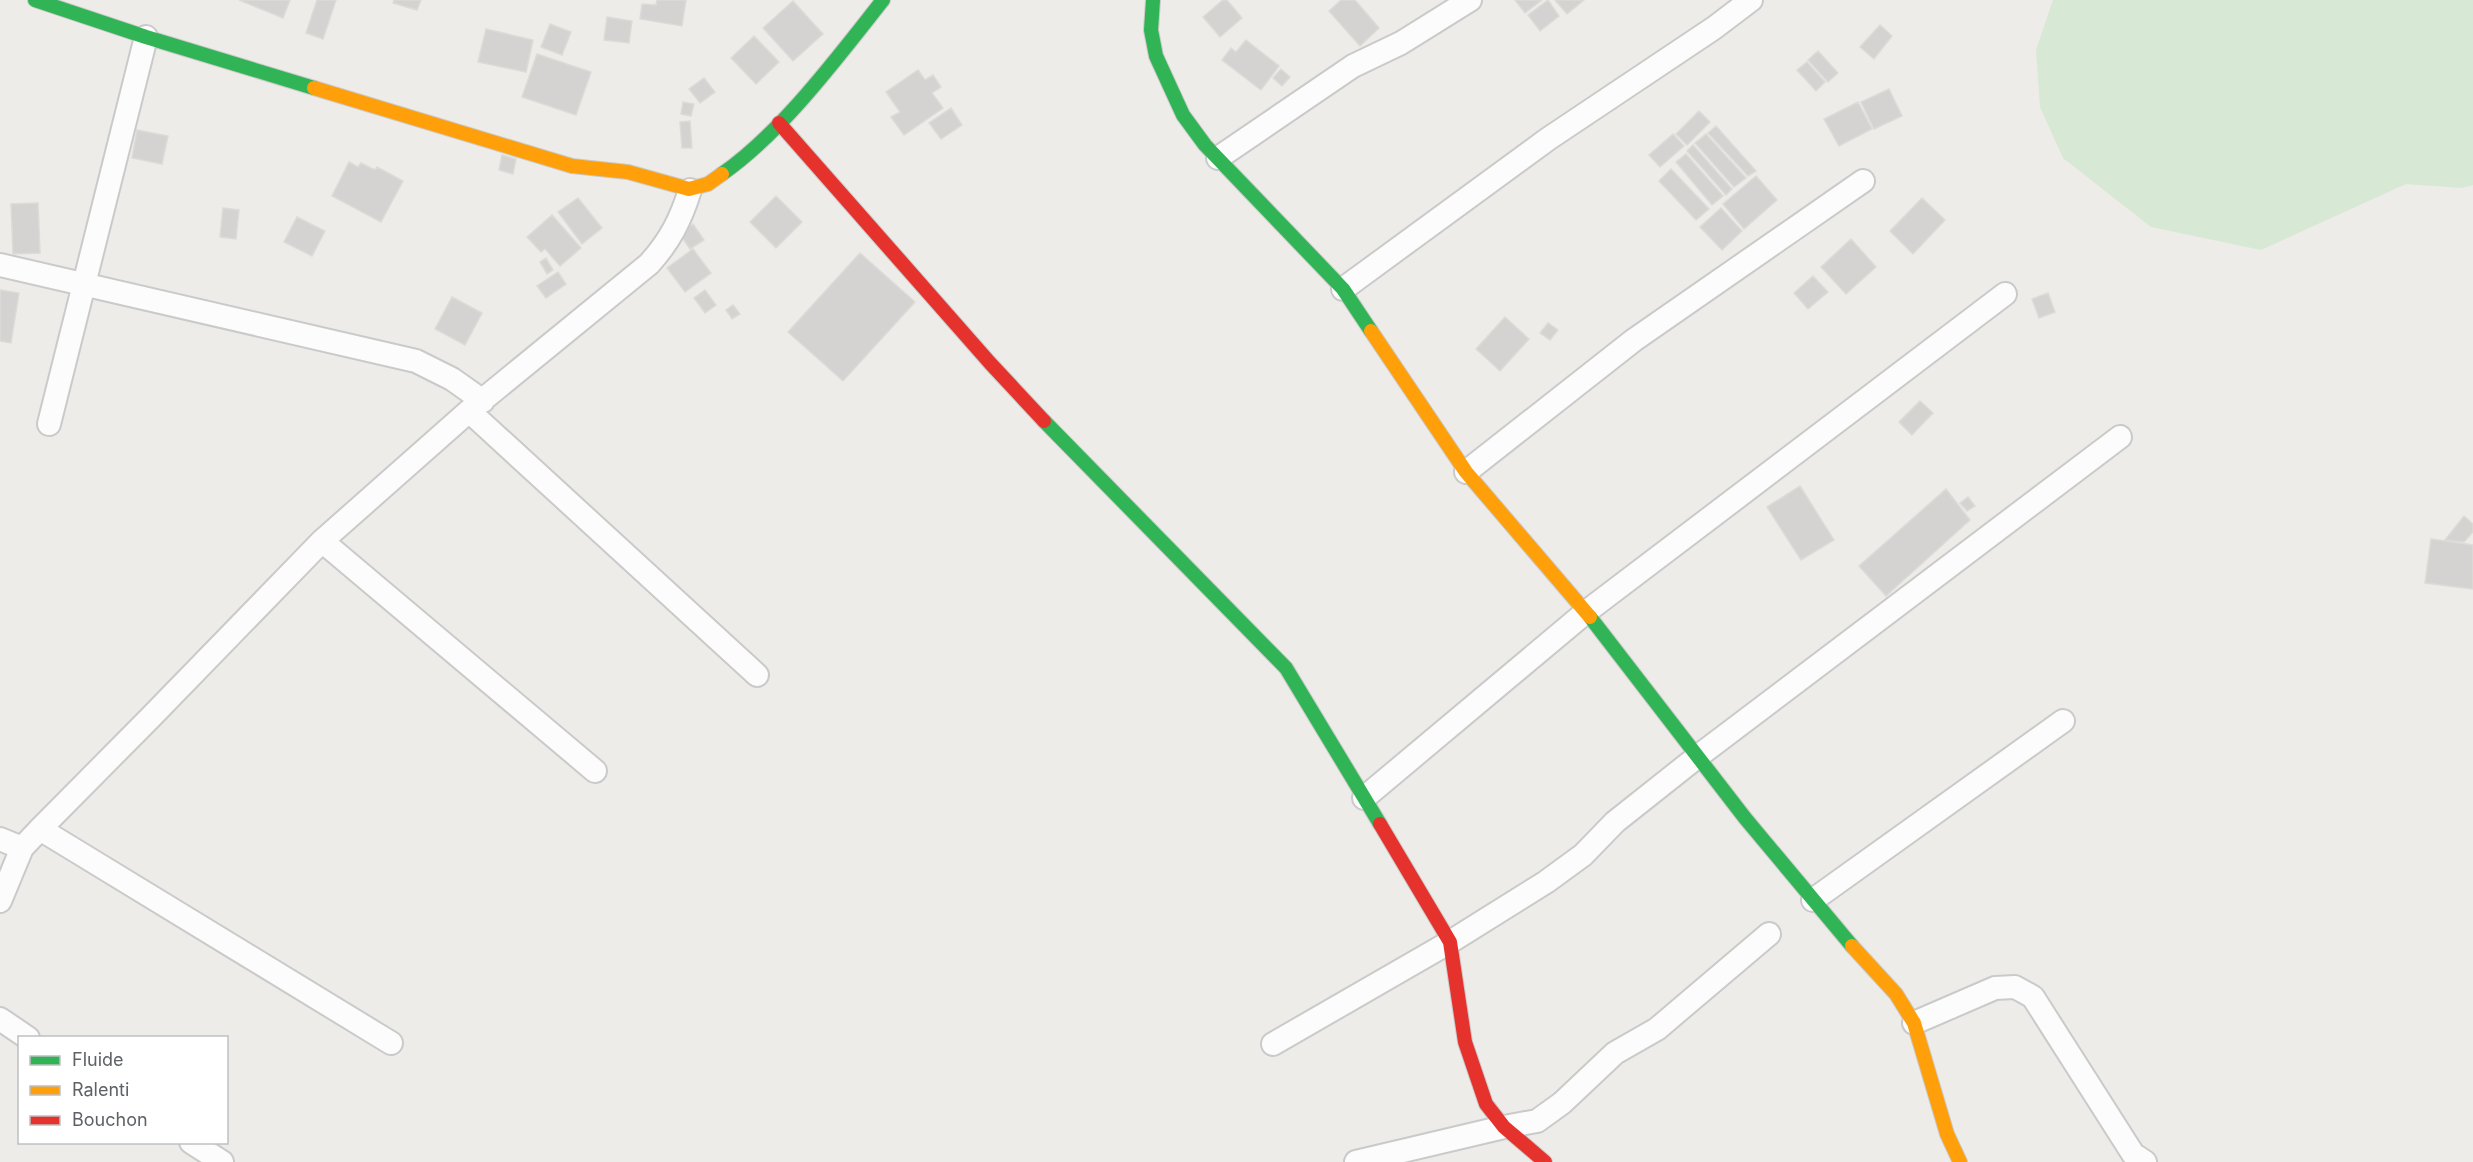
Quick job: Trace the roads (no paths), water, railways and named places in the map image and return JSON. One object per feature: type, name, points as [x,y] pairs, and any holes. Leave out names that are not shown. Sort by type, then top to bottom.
[{"type":"street","points":[[35,0],[572,166],[633,174],[690,190],[718,179],[748,156],[779,123],[883,0]]},
{"type":"street","points":[[1153,0],[1151,30],[1156,56],[1183,115],[1205,145],[1343,289],[1466,472],[1586,612],[1697,757],[1814,900],[1896,994],[1914,1023],[1947,1134],[1960,1162]]},
{"type":"street","points":[[1218,158],[1353,66],[1401,43],[1470,0]]},
{"type":"street","points":[[1343,289],[1548,139],[1714,28],[1751,0]]},
{"type":"street","points":[[49,424],[146,36]]},
{"type":"street","points":[[779,123],[990,363],[1095,474],[1286,668],[1450,942],[1465,1042],[1486,1104],[1504,1127],[1545,1162]]},
{"type":"street","points":[[1466,472],[1634,340],[1863,181]]},
{"type":"street","points":[[0,901],[22,848],[322,541],[476,406],[650,264],[667,245],[690,190]]},
{"type":"street","points":[[0,264],[83,286],[416,361],[452,379],[476,406],[757,675]]},
{"type":"street","points":[[1364,798],[1586,612],[2005,294]]},
{"type":"street","points":[[1273,1044],[1450,942],[1546,882],[1583,855],[1615,822],[1697,757],[2120,437]]},
{"type":"street","points":[[322,541],[595,771]]},
{"type":"street","points":[[1814,900],[2063,721]]},
{"type":"street","points":[[39,829],[391,1043]]},
{"type":"street","points":[[0,839],[22,848]]},
{"type":"street","points":[[1356,1162],[1537,1121],[1562,1102],[1614,1053],[1657,1029],[1769,934]]},
{"type":"street","points":[[1914,1023],[1995,988],[2015,987],[2033,997],[2133,1154],[2145,1162]]},
{"type":"street","points":[[0,1019],[25,1036]]},
{"type":"street","points":[[193,1144],[222,1162]]}]
